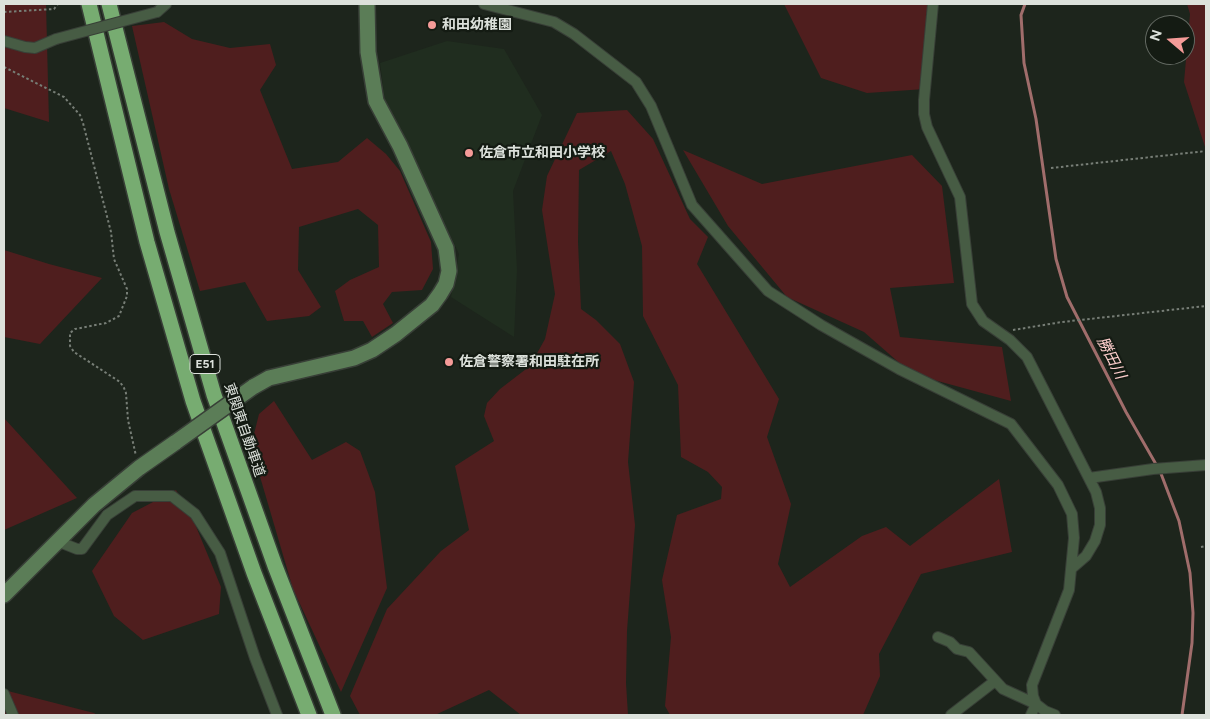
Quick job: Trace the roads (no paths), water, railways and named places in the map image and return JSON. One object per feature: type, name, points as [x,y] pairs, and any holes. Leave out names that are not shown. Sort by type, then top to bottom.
[{"type":"highway","name":"E51","points":[[89,4],[147,242],[193,401],[248,556],[309,715]]},
{"type":"highway","name":"東関東自動車道","points":[[108,4],[167,232],[214,395],[274,566],[333,715]]},
{"type":"street","points":[[4,41],[35,48],[56,39],[158,12],[166,4]]},
{"type":"street","points":[[4,595],[94,505],[139,468],[253,387],[269,378],[354,358],[372,350],[396,334],[432,305],[440,294],[446,284],[449,271],[446,248],[400,146],[376,100],[368,52],[367,4]]},
{"type":"street","points":[[484,4],[554,22],[574,34],[636,82],[651,106],[692,205],[768,291],[821,325],[899,369],[1011,424],[1058,485],[1072,514],[1074,538],[1069,590],[1032,685],[1036,704],[1031,715]]},
{"type":"street","points":[[933,4],[924,114],[927,127],[960,197],[972,304],[983,321],[1000,332],[1027,357],[1096,492],[1100,508],[1100,525],[1095,541],[1086,556],[1071,569]]},
{"type":"street","points":[[1089,478],[1153,469],[1206,465]]},
{"type":"street","points":[[57,541],[77,549],[82,548],[107,516],[135,496],[172,496],[195,514],[220,553],[254,658],[277,715]]},
{"type":"street","points":[[938,637],[950,642],[957,648],[969,652],[1003,689],[1055,715]]},
{"type":"street","points":[[951,715],[995,681]]},
{"type":"street","points":[[4,694],[13,715]]},
{"type":"waterway","name":"勝田川","points":[[1025,4],[1021,15],[1024,63],[1036,119],[1056,259],[1067,297],[1126,412],[1157,466]]},
{"type":"waterway","name":"勝田川","points":[[1160,471],[1179,521],[1190,573],[1193,613],[1192,643],[1182,715]]},
{"type":"place","name":"和田幼稚園","points":[[432,25]]},
{"type":"place","name":"佐倉市立和田小学校","points":[[469,153]]},
{"type":"place","name":"佐倉警察署和田駐在所","points":[[449,362]]}]
